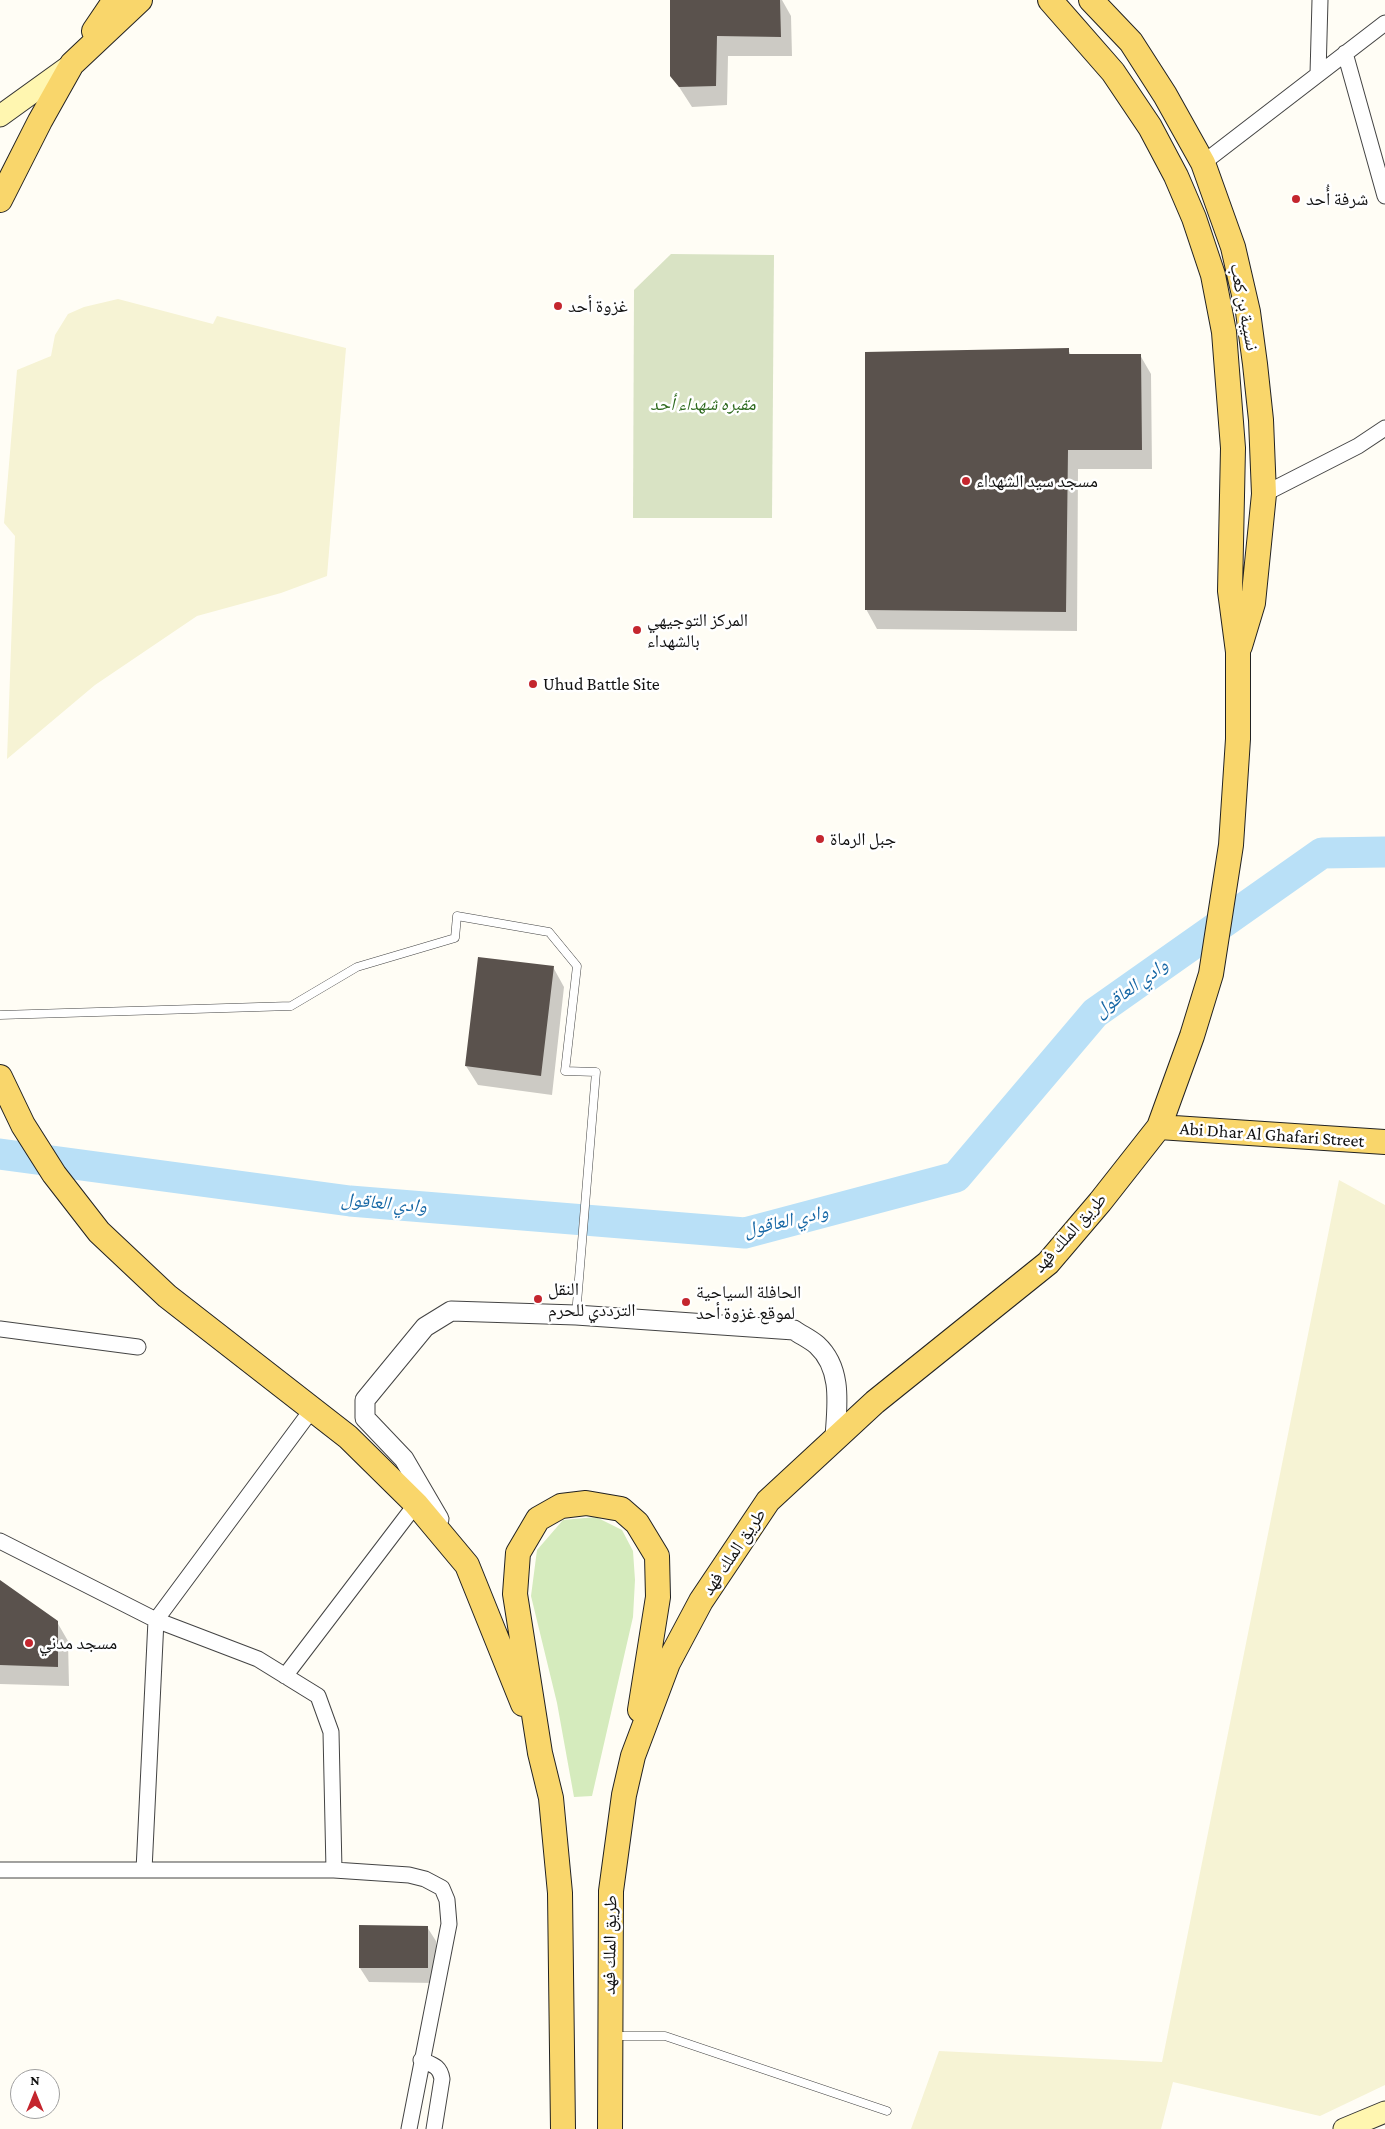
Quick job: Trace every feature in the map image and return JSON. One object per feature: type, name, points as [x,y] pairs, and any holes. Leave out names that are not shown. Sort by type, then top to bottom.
[{"type":"main road","points":[[0,200],[40,121],[72,64],[115,0]]},
{"type":"main road","points":[[0,116],[72,64],[140,0]]},
{"type":"main road","points":[[1050,0],[1113,72],[1150,127],[1176,176],[1194,218],[1213,275],[1224,332],[1233,448],[1230,591],[1238,652]]},
{"type":"main road","name":"نسيبة بن كعب","points":[[1091,0],[1131,42],[1165,96],[1203,163],[1233,247],[1248,312],[1261,420],[1264,494],[1253,603],[1238,652]]},
{"type":"main road","name":"طريق الملك فهد","points":[[610,2129],[610,1891],[624,1795],[633,1756],[668,1663],[701,1601],[768,1501],[874,1402],[1048,1263],[1100,1202],[1158,1127],[1192,1036],[1211,974],[1231,845],[1238,739],[1238,652]]},
{"type":"main road","points":[[0,1077],[23,1125],[54,1174],[99,1232],[167,1296],[234,1350],[313,1408],[348,1438],[416,1504],[467,1565],[507,1662],[540,1753],[552,1798],[560,1893],[563,2129]]},
{"type":"main road","name":"Abi Dhar Al Ghafari Street","points":[[1158,1127],[1385,1142]]},
{"type":"main road","points":[[540,1753],[516,1594],[518,1554],[538,1519],[561,1506],[586,1503],[621,1509],[637,1523],[657,1556],[658,1596],[633,1756]]},
{"type":"main road","points":[[1344,2129],[1380,2114]]},
{"type":"street","points":[[1318,74],[1320,0]]},
{"type":"street","points":[[1203,163],[1385,23]]},
{"type":"street","points":[[1345,53],[1385,196]]},
{"type":"street","points":[[1264,494],[1358,446],[1385,428]]},
{"type":"street","points":[[467,1565],[404,1459],[366,1418],[365,1400],[425,1327],[451,1311],[576,1316],[794,1330],[818,1346],[829,1362],[838,1386],[835,1437]]},
{"type":"street","points":[[0,1329],[138,1347]]},
{"type":"street","points":[[144,1870],[156,1620],[313,1408]]},
{"type":"street","points":[[285,1676],[416,1504]]},
{"type":"street","points":[[0,1541],[156,1620],[258,1659],[318,1696],[330,1732],[334,1870]]},
{"type":"street","points":[[0,1870],[334,1870],[409,1875],[425,1879],[442,1888],[447,1900],[449,1924],[409,2129]]},
{"type":"street","points":[[421,2060],[438,2067],[441,2072],[442,2079],[434,2129]]},
{"type":"lane","points":[[0,1015],[291,1006],[357,967],[455,938],[457,916],[549,932],[577,966],[565,1071],[596,1072],[576,1316]]},
{"type":"lane","points":[[609,2036],[665,2036],[887,2111]]},
{"type":"shaded area","points":[[118,299],[213,324],[217,316],[346,348],[327,576],[281,593],[197,616],[95,685],[7,759],[15,536],[4,523],[17,370],[51,356],[55,335],[68,314],[84,307]]},
{"type":"shaded area","points":[[1339,1180],[1385,1205],[1385,2085],[1320,2116],[1173,2082],[1161,2129],[911,2129],[939,2051],[1162,2062]]},
{"type":"green space","name":"مقبره شهداء أحد","points":[[671,254],[774,255],[772,518],[633,518],[634,290]]},
{"type":"green space","points":[[596,1517],[622,1530],[633,1551],[635,1580],[633,1617],[592,1796],[574,1797],[557,1703],[531,1596],[537,1550],[563,1520]]},
{"type":"building","points":[[670,0],[780,0],[781,37],[717,36],[716,86],[679,87],[670,76]]},
{"type":"building","name":"مسجد سيد الشهداء","points":[[1069,348],[1069,354],[1141,354],[1142,450],[1068,450],[1066,612],[865,610],[865,352]]},
{"type":"building","points":[[478,957],[554,966],[541,1076],[465,1066]]},
{"type":"building","name":"مسجد مدني","points":[[0,1580],[58,1621],[58,1667],[0,1665]]},
{"type":"building","points":[[359,1925],[428,1926],[428,1968],[359,1968]]},
{"type":"waterway","name":"وادي العاقول","points":[[0,1154],[350,1201],[745,1233],[956,1177],[1095,1013],[1322,853],[1385,852]]},
{"type":"place","name":"شرفة أُحد","points":[[1296,199]]},
{"type":"place","name":"غزوة أحد","points":[[558,306]]},
{"type":"place","name":"مسجد سيد الشهداء","points":[[966,481]]},
{"type":"place","name":"المركز التوجيهي بالشهداء","points":[[637,630]]},
{"type":"place","name":"Uhud Battle Site","points":[[533,684]]},
{"type":"place","name":"جبل الرماة","points":[[820,839]]},
{"type":"place","name":"النقل الترددي للحرم","points":[[538,1299]]},
{"type":"place","name":"الحافلة السياحية لموقع غزوة أحد","points":[[686,1302]]},
{"type":"place","name":"مسجد مدني","points":[[29,1643]]}]
